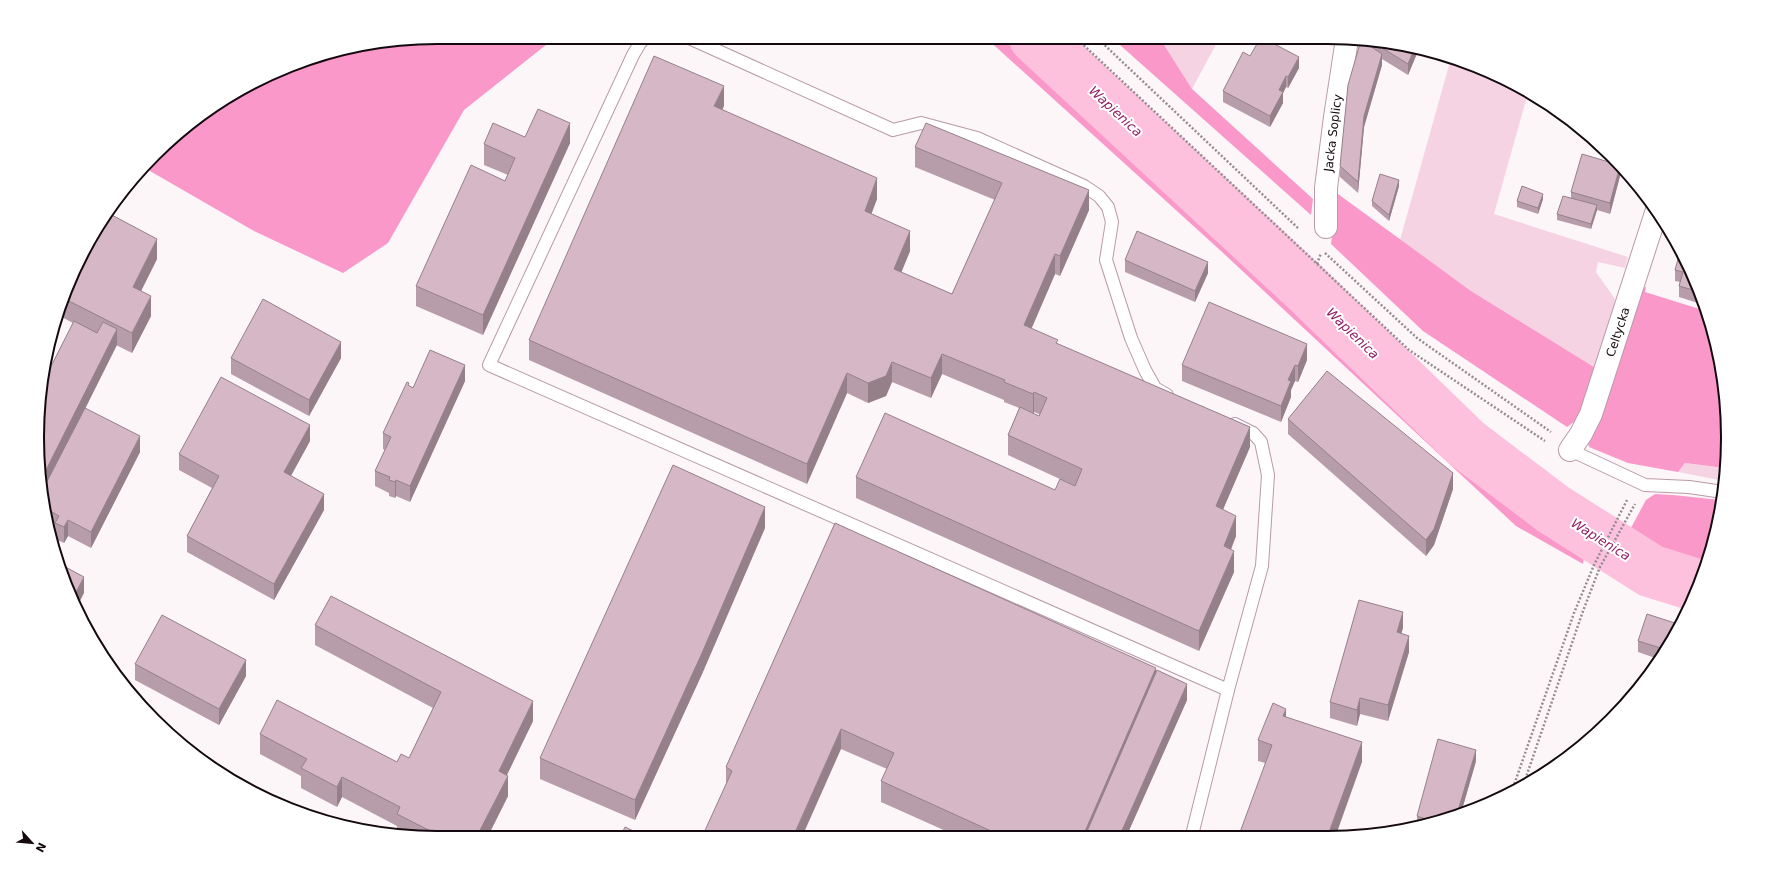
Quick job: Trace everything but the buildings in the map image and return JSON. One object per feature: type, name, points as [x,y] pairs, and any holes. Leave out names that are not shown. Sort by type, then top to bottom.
[{"type":"street","name":"Jacka Soplicy","points":[[1326,227],[1326,188],[1334,117],[1346,45]]},
{"type":"street","name":"Celtycka","points":[[1570,450],[1581,434],[1591,414],[1654,218]]},
{"type":"lane","points":[[639,44],[489,366],[1228,690]]},
{"type":"lane","points":[[703,44],[893,130],[921,124],[977,138],[1084,186],[1100,196],[1108,207],[1112,222],[1106,260],[1131,338],[1145,370],[1155,388],[1177,400]]},
{"type":"lane","points":[[1193,831],[1228,690],[1262,566],[1268,475],[1261,442],[1253,433],[1221,418]]},
{"type":"lane","points":[[1570,450],[1645,485],[1689,487],[1718,491]]},
{"type":"path","points":[[1082,44],[1409,350],[1554,447],[1570,450]]},
{"type":"path","points":[[1515,783],[1574,613],[1594,564],[1617,521]]},
{"type":"path","points":[[1526,777],[1575,632],[1600,567],[1624,525]]},
{"type":"shaded area","points":[[547,44],[464,110],[388,243],[343,273],[254,231],[149,170],[178,142],[219,110],[263,85],[287,74],[336,57],[386,47],[412,45]]},
{"type":"shaded area","points":[[993,44],[1025,44],[1144,153],[1378,375],[1464,452],[1586,543],[1583,564],[1516,526],[1221,251]]},
{"type":"shaded area","points":[[1119,44],[1163,44],[1192,89],[1313,199],[1311,215]]},
{"type":"shaded area","points":[[1163,44],[1216,44],[1192,89]]},
{"type":"shaded area","points":[[1449,64],[1478,74],[1526,98],[1494,214],[1628,257],[1625,268],[1598,262],[1596,272],[1615,299],[1613,316],[1594,367],[1471,291],[1400,240]]},
{"type":"shaded area","points":[[1338,194],[1471,291],[1594,367],[1578,419],[1567,427],[1423,331],[1331,244]]},
{"type":"shaded area","points":[[1646,287],[1645,292],[1699,309],[1708,336],[1718,386],[1721,438],[1720,467],[1685,463],[1678,472],[1628,463],[1589,447],[1587,436],[1643,288]]},
{"type":"shaded area","points":[[1685,463],[1720,467],[1719,480],[1678,472]]},
{"type":"shaded area","points":[[1655,494],[1716,500],[1708,539],[1696,574],[1655,560],[1625,539],[1646,500]]},
{"type":"waterway","name":"Wapienica","points":[[1043,44],[1307,289],[1467,444],[1553,509],[1651,571],[1693,584]]}]
